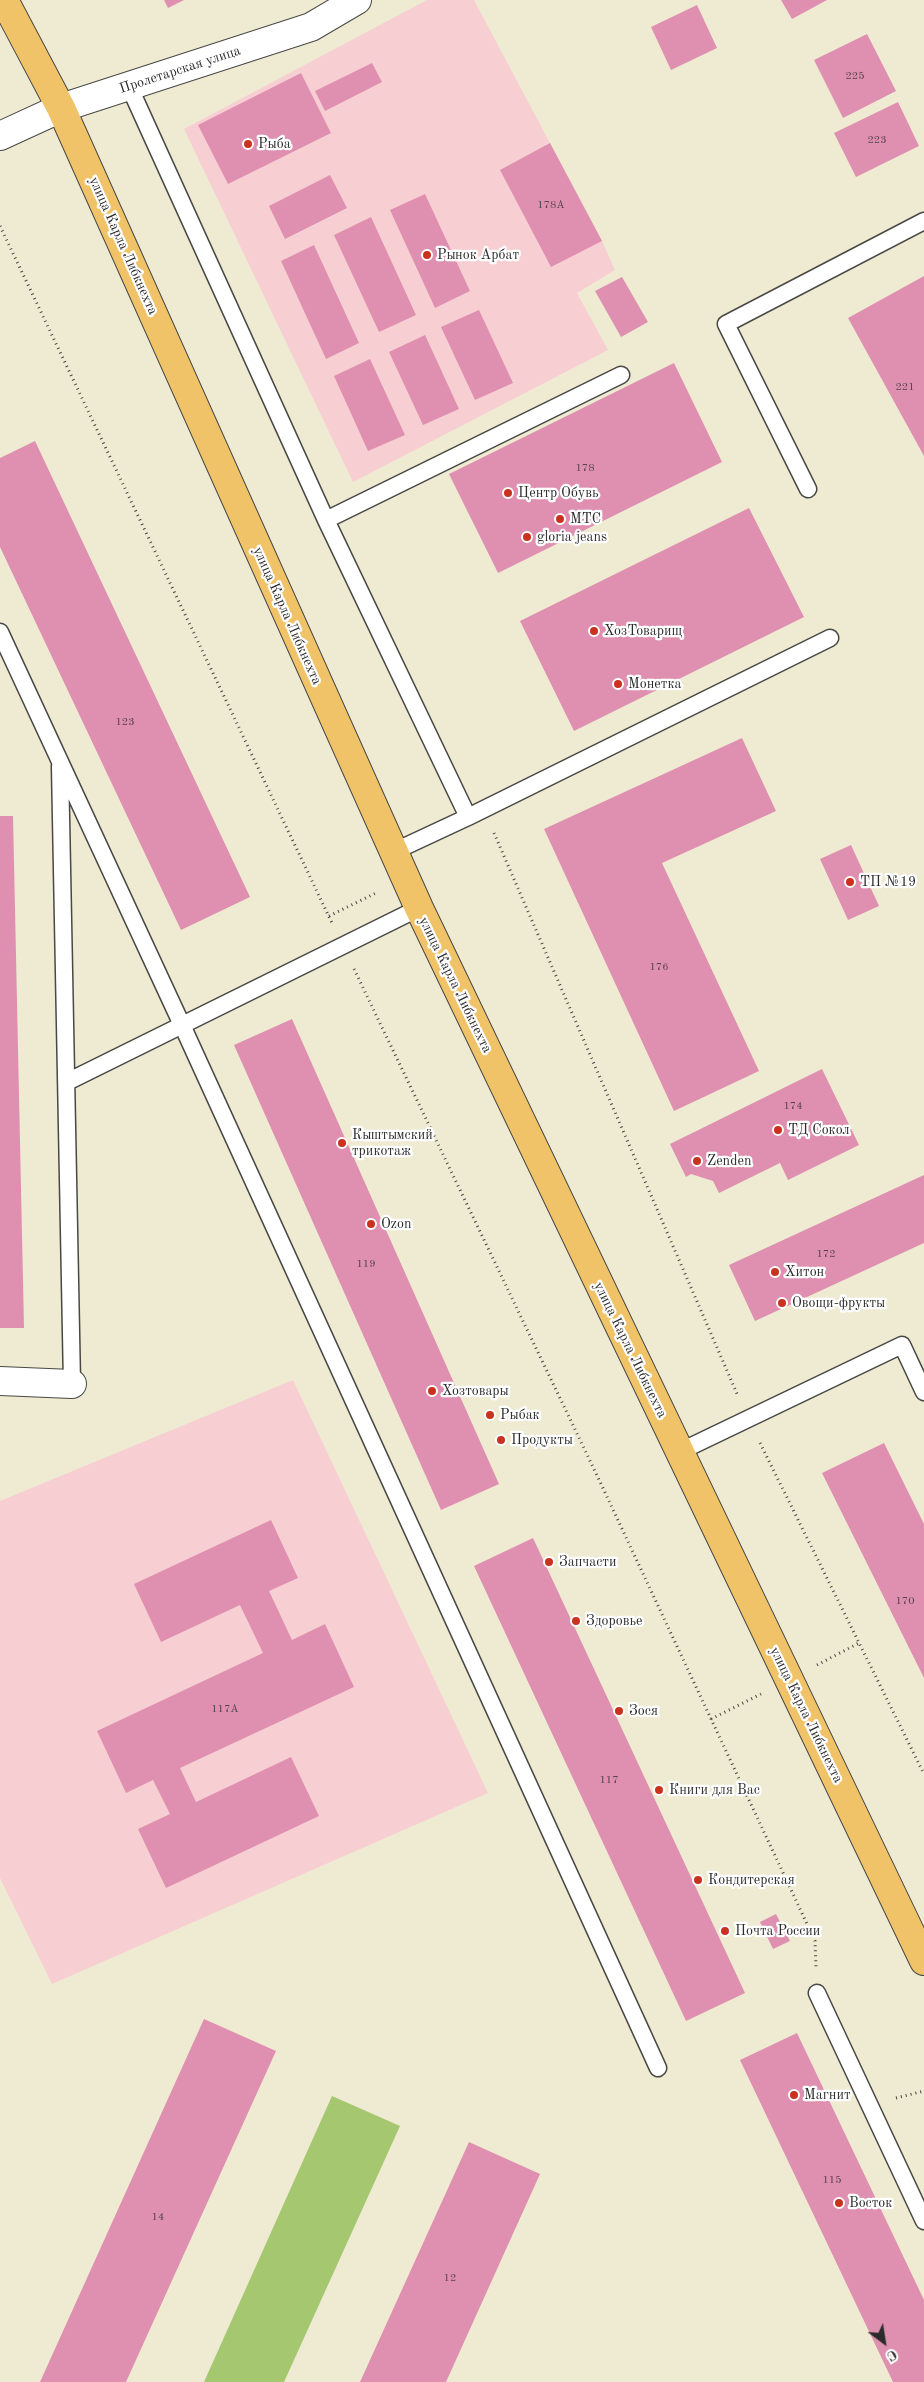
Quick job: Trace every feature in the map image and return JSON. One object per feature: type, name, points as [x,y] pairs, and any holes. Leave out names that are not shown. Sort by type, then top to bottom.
[{"type":"main road","name":"улица Карла Либкнехта","points":[[4,0],[61,108],[419,908],[924,1961]]},
{"type":"street","name":"Пролетарская улица","points":[[0,136],[61,108],[311,27],[357,0]]},
{"type":"street","points":[[0,1381],[72,1384]]},
{"type":"lane","points":[[129,86],[326,520],[468,817]]},
{"type":"lane","points":[[808,489],[726,324],[924,221]]},
{"type":"lane","points":[[326,520],[621,375]]},
{"type":"lane","points":[[0,632],[182,1025],[658,2068]]},
{"type":"lane","points":[[393,852],[483,810],[830,638]]},
{"type":"lane","points":[[60,759],[72,1384]]},
{"type":"lane","points":[[67,1082],[419,908]]},
{"type":"lane","points":[[679,1452],[902,1345],[924,1392]]},
{"type":"lane","points":[[817,1993],[924,2221]]},
{"type":"path","points":[[0,226],[594,1469],[815,1941],[817,1993]]},
{"type":"path","points":[[483,810],[748,1419],[924,1774]]},
{"type":"shaded area","name":"Рынок Арбат","points":[[427,0],[474,0],[602,241],[615,270],[577,293],[608,350],[353,482],[184,129]]},
{"type":"shaded area","points":[[293,1380],[488,1793],[52,1984],[0,1878],[0,1501]]},
{"type":"green space","points":[[332,2096],[400,2126],[284,2382],[204,2382]]},
{"type":"building","points":[[164,0],[184,0],[168,8]]},
{"type":"building","points":[[781,0],[827,0],[792,19]]},
{"type":"building","points":[[697,5],[717,48],[671,70],[651,27]]},
{"type":"building","points":[[867,34],[896,91],[843,118],[814,60]]},
{"type":"building","points":[[372,63],[382,82],[325,111],[315,91]]},
{"type":"building","points":[[301,73],[331,133],[228,184],[198,125]]},
{"type":"building","points":[[898,102],[919,146],[856,177],[834,133]]},
{"type":"building","points":[[550,143],[602,241],[551,267],[500,170]]},
{"type":"building","points":[[330,175],[347,208],[285,239],[269,206]]},
{"type":"building","points":[[425,194],[470,291],[435,308],[390,210]]},
{"type":"building","points":[[371,217],[416,315],[379,332],[334,235]]},
{"type":"building","points":[[314,245],[359,343],[326,359],[281,261]]},
{"type":"building","points":[[924,276],[924,456],[848,318]]},
{"type":"building","points":[[622,277],[648,322],[621,337],[595,291]]},
{"type":"building","points":[[479,310],[513,383],[475,400],[441,327]]},
{"type":"building","points":[[425,335],[459,409],[423,425],[389,352]]},
{"type":"building","points":[[370,359],[405,435],[368,451],[334,376]]},
{"type":"building","points":[[674,363],[722,462],[498,573],[449,474]]},
{"type":"building","points":[[35,441],[250,897],[181,930],[0,547],[0,458]]},
{"type":"building","points":[[749,508],[804,617],[574,731],[520,621]]},
{"type":"building","points":[[742,738],[776,811],[662,863],[759,1071],[674,1111],[544,829]]},
{"type":"building","points":[[0,816],[13,816],[24,1328],[0,1328]]},
{"type":"building","name":"ТП №19","points":[[851,845],[879,906],[848,920],[820,859]]},
{"type":"building","points":[[292,1019],[499,1484],[441,1510],[234,1045]]},
{"type":"building","points":[[822,1069],[859,1145],[788,1180],[780,1163],[719,1193],[713,1181],[691,1174],[686,1177],[670,1144]]},
{"type":"building","points":[[924,1175],[924,1243],[755,1321],[729,1265]]},
{"type":"building","points":[[884,1443],[924,1524],[924,1678],[822,1473]]},
{"type":"building","points":[[271,1520],[298,1578],[269,1591],[292,1640],[325,1624],[354,1687],[180,1768],[196,1802],[291,1757],[319,1816],[166,1888],[138,1829],[170,1814],[153,1780],[126,1793],[97,1731],[263,1653],[240,1605],[161,1642],[134,1584]]},
{"type":"building","points":[[533,1538],[745,1993],[686,2021],[474,1566]]},
{"type":"building","points":[[776,1914],[790,1941],[773,1949],[760,1922]]},
{"type":"building","points":[[204,2019],[276,2051],[126,2382],[40,2382]]},
{"type":"building","points":[[797,2033],[924,2300],[924,2382],[893,2382],[740,2060]]},
{"type":"building","points":[[469,2142],[540,2174],[446,2382],[360,2382]]},
{"type":"place","name":"Рыба","points":[[248,144]]},
{"type":"place","name":"Рынок Арбат","points":[[427,255]]},
{"type":"place","name":"Центр Обувь","points":[[508,493]]},
{"type":"place","name":"МТС","points":[[560,519]]},
{"type":"place","name":"gloria jeans","points":[[527,537]]},
{"type":"place","name":"ХозТоварищ","points":[[594,631]]},
{"type":"place","name":"Монетка","points":[[618,684]]},
{"type":"place","name":"ТП №19","points":[[850,882]]},
{"type":"place","name":"ТД Сокол","points":[[778,1130]]},
{"type":"place","name":"Кыштымский трикотаж","points":[[342,1143]]},
{"type":"place","name":"Zenden","points":[[697,1161]]},
{"type":"place","name":"Ozon","points":[[371,1224]]},
{"type":"place","name":"Хитон","points":[[775,1272]]},
{"type":"place","name":"Овощи-фрукты","points":[[782,1303]]},
{"type":"place","name":"Хозтовары","points":[[432,1391]]},
{"type":"place","name":"Рыбак","points":[[490,1415]]},
{"type":"place","name":"Продукты","points":[[501,1440]]},
{"type":"place","name":"Запчасти","points":[[549,1562]]},
{"type":"place","name":"Здоровье","points":[[576,1621]]},
{"type":"place","name":"Зося","points":[[619,1711]]},
{"type":"place","name":"Книги для Вас","points":[[659,1790]]},
{"type":"place","name":"Кондитерская","points":[[698,1880]]},
{"type":"place","name":"Почта России","points":[[725,1931]]},
{"type":"place","name":"Магнит","points":[[794,2095]]},
{"type":"place","name":"Восток","points":[[839,2203]]}]
